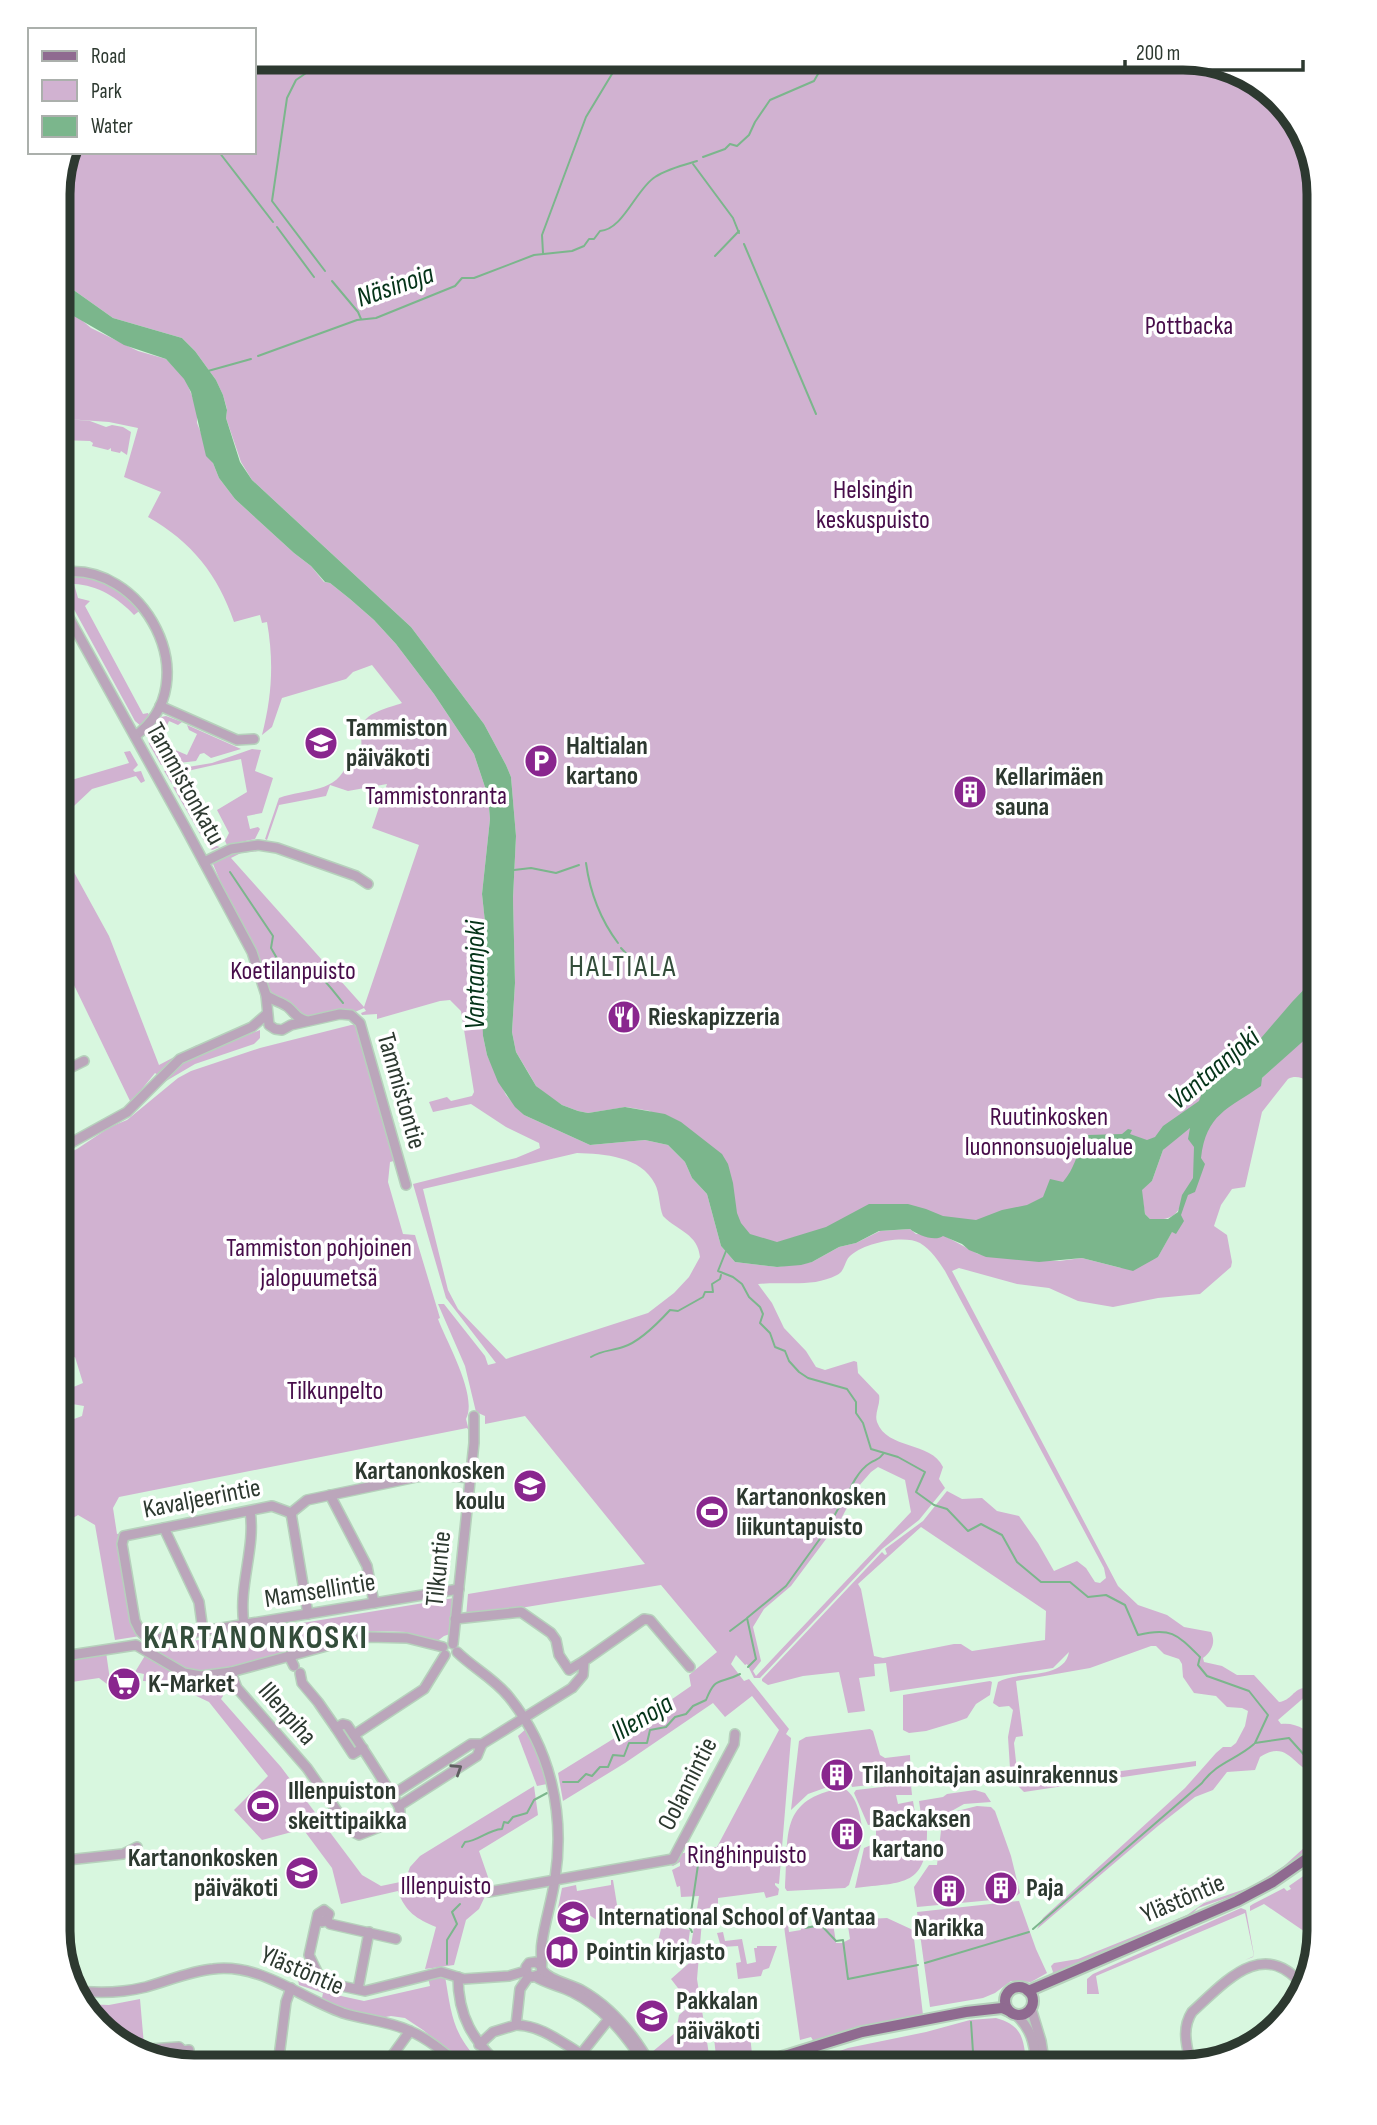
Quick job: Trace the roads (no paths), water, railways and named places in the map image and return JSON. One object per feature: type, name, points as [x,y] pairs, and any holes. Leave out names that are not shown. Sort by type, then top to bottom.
[{"type":"main road","name":"Ylästöntie","points":[[1028,1991],[1256,1891],[1307,1858]]},
{"type":"main road","name":"Ylästöntie","points":[[1032,2006],[1041,1992],[1058,1979]]},
{"type":"main road","points":[[788,2055],[862,2032],[966,2012],[1002,2008],[1021,2015],[1032,2006],[1028,1991],[1019,1987],[994,2002],[966,2012]]},
{"type":"main road","points":[[1007,1994],[1005,2003],[1012,2013]]},
{"type":"street","points":[[70,572],[82,572],[108,579],[125,589],[145,608],[159,632],[166,659],[166,678],[160,706],[150,722],[135,736]]},
{"type":"street","name":"Tammistonkatu","points":[[70,620],[252,952],[266,995],[267,1013]]},
{"type":"street","points":[[160,706],[232,738],[243,741],[254,739]]},
{"type":"street","points":[[204,862],[241,847],[270,847],[356,876],[368,884]]},
{"type":"street","points":[[266,995],[307,1021]]},
{"type":"street","points":[[70,1143],[127,1112],[180,1059],[252,1027],[271,1007],[278,1004]]},
{"type":"street","points":[[267,1013],[268,1022],[273,1028]]},
{"type":"street","points":[[252,1027],[282,1030],[291,1025],[292,1013]]},
{"type":"street","name":"Tammistontie","points":[[291,1025],[340,1014],[351,1015],[360,1023],[406,1185]]},
{"type":"street","points":[[70,1068],[84,1061]]},
{"type":"street","name":"Tilkuntie","points":[[449,1649],[459,1589],[474,1443],[474,1416]]},
{"type":"street","name":"Kavaljeerintie","points":[[147,1638],[139,1631],[135,1621],[121,1541],[127,1535],[276,1506],[291,1513],[304,1501],[431,1475],[470,1478]]},
{"type":"street","points":[[330,1495],[367,1566],[374,1603]]},
{"type":"street","points":[[244,1625],[242,1610],[249,1540],[253,1528],[250,1511]]},
{"type":"street","points":[[291,1513],[308,1614]]},
{"type":"street","points":[[164,1528],[199,1602],[203,1631]]},
{"type":"street","name":"Mamsellintie","points":[[147,1638],[244,1625],[459,1589]]},
{"type":"street","points":[[455,1619],[521,1612],[551,1633],[556,1640],[559,1655],[578,1683],[583,1675],[584,1661]]},
{"type":"street","points":[[569,1670],[647,1619],[690,1667]]},
{"type":"street","points":[[70,1655],[130,1645],[141,1647],[184,1673],[201,1676],[230,1672],[355,1639],[381,1636],[407,1638],[449,1649],[492,1679],[524,1718],[540,1747],[552,1784],[558,1841],[555,1881],[541,1945],[535,1970],[520,1989],[516,2025]]},
{"type":"street","points":[[141,1647],[147,1638]]},
{"type":"street","points":[[354,1735],[425,1689],[449,1649]]},
{"type":"street","points":[[289,1656],[302,1683],[353,1754],[363,1748]]},
{"type":"street","name":"Illenpiha","points":[[230,1672],[237,1688],[307,1768],[351,1831],[359,1835],[395,1821],[400,1814],[399,1806],[477,1756],[482,1744]]},
{"type":"street","name":"Illenpiha","points":[[392,1795],[471,1744],[482,1744],[578,1683]]},
{"type":"street","points":[[335,1728],[347,1725],[399,1806]]},
{"type":"street","name":"Oolannintie","points":[[555,1881],[673,1859],[734,1744],[735,1734]]},
{"type":"street","points":[[70,1860],[123,1854],[137,1847]]},
{"type":"street","points":[[488,1892],[555,1881]]},
{"type":"street","points":[[396,1938],[330,1924],[323,1919],[309,1955],[322,1982],[365,1990],[441,1972],[464,1979],[509,1976],[535,1970],[625,2026],[639,2055]]},
{"type":"street","points":[[358,1989],[369,1932]]},
{"type":"street","points":[[1189,2055],[1185,2029],[1189,2016],[1238,1971],[1258,1964],[1274,1965],[1288,1971],[1297,1980]]},
{"type":"street","name":"Ylästöntie","points":[[86,1992],[116,1992],[148,1987],[197,1972],[223,1968],[246,1971],[340,2011],[410,2031],[446,2055]]},
{"type":"street","points":[[458,1977],[464,2018],[479,2045],[489,2055]]},
{"type":"street","points":[[279,2055],[286,2001],[291,1988]]},
{"type":"street","points":[[1032,2006],[1043,2055]]},
{"type":"street","points":[[1012,2013],[1026,2024],[1031,2032],[1035,2055]]},
{"type":"street","points":[[479,2045],[493,2032],[526,2025],[581,2054],[611,2016]]},
{"type":"street","points":[[393,2055],[410,2031]]},
{"type":"street","points":[[156,2049],[179,2047],[183,2051],[189,2050]]},
{"type":"water","points":[[70,288],[113,318],[182,338],[195,351],[216,380],[223,395],[226,418],[240,462],[252,480],[411,627],[484,724],[511,777],[516,836],[512,1032],[516,1052],[536,1086],[562,1105],[578,1111],[588,1113],[625,1107],[665,1114],[681,1122],[722,1154],[733,1183],[737,1213],[750,1234],[777,1242],[826,1227],[869,1204],[908,1204],[943,1216],[976,1220],[1002,1210],[1027,1205],[1043,1197],[1050,1179],[1063,1182],[1073,1167],[1082,1138],[1088,1135],[1122,1134],[1128,1129],[1132,1130],[1130,1134],[1147,1140],[1155,1137],[1163,1126],[1199,1101],[1204,1086],[1223,1072],[1237,1066],[1307,986],[1307,1038],[1262,1078],[1261,1086],[1229,1107],[1213,1122],[1201,1158],[1205,1164],[1195,1192],[1188,1195],[1181,1215],[1184,1221],[1176,1234],[1172,1232],[1158,1257],[1133,1271],[1082,1258],[1039,1262],[986,1257],[943,1236],[926,1237],[910,1229],[879,1231],[801,1265],[777,1267],[735,1262],[721,1246],[707,1194],[692,1178],[685,1162],[668,1145],[645,1140],[590,1145],[524,1115],[515,1107],[498,1082],[483,1036],[481,980],[485,922],[482,894],[490,819],[488,796],[474,754],[434,694],[374,620],[330,583],[325,582],[311,566],[235,499],[206,456],[191,392],[184,379],[166,359],[124,345],[70,314]],"holes":[[[1190,1128],[1188,1139],[1194,1147],[1193,1178],[1182,1195],[1178,1212],[1168,1219],[1150,1219],[1145,1214],[1142,1190],[1152,1181],[1163,1150]]]},
{"type":"waterway","name":"Näsinoja","points":[[543,253],[542,235],[586,117],[614,70]]},
{"type":"waterway","name":"Näsinoja","points":[[703,157],[725,149],[730,144],[737,146],[749,135],[770,100],[814,81],[820,70]]},
{"type":"waterway","points":[[309,71],[296,80],[287,98],[272,201],[325,271]]},
{"type":"waterway","points":[[221,154],[273,222]]},
{"type":"waterway","name":"Näsinoja","points":[[258,356],[357,320],[376,318],[455,286],[462,278],[474,278],[534,255],[572,251],[584,246],[600,231],[616,224],[655,177],[670,169],[697,161]]},
{"type":"waterway","points":[[693,164],[733,218],[739,233]]},
{"type":"waterway","points":[[277,227],[314,277]]},
{"type":"waterway","points":[[715,256],[739,231]]},
{"type":"waterway","points":[[744,244],[816,414]]},
{"type":"waterway","points":[[332,281],[361,319]]},
{"type":"waterway","name":"Näsinoja","points":[[208,371],[251,359]]},
{"type":"waterway","points":[[586,863],[597,905],[618,943]]},
{"type":"waterway","points":[[514,870],[531,868],[556,873],[579,865]]},
{"type":"waterway","points":[[230,872],[273,936],[271,948],[282,967],[299,966],[312,971],[324,980],[343,1003]]},
{"type":"waterway","points":[[621,948],[634,962]]},
{"type":"waterway","points":[[726,1251],[718,1271],[742,1284],[749,1297],[760,1307],[763,1314],[760,1323],[770,1333],[775,1347],[785,1351],[789,1361],[808,1378],[847,1389],[856,1402],[856,1413],[863,1423],[871,1449],[898,1457],[925,1472],[916,1492],[934,1505],[947,1509],[968,1531],[981,1524],[1002,1535],[1017,1562],[1041,1582],[1070,1582],[1088,1597],[1106,1595],[1125,1605],[1138,1635],[1166,1632],[1179,1638],[1200,1657],[1198,1665],[1207,1676],[1249,1691],[1268,1715],[1255,1743],[1289,1738],[1307,1757]]},
{"type":"waterway","points":[[591,1357],[636,1341],[670,1310],[678,1311],[703,1297],[705,1292],[713,1292],[712,1284],[720,1279],[721,1275]]},
{"type":"waterway","name":"Illenoja","points":[[748,1667],[756,1659],[747,1618],[786,1586],[838,1509],[848,1499],[852,1484],[859,1474],[884,1453]]},
{"type":"waterway","points":[[730,1631],[746,1619]]},
{"type":"waterway","name":"Illenoja","points":[[563,1782],[578,1782],[586,1774],[592,1776],[600,1767],[608,1767],[613,1755],[624,1756],[629,1743],[647,1743],[650,1730],[666,1727],[675,1717],[686,1714],[693,1706],[706,1700],[716,1684],[740,1674]]},
{"type":"waterway","points":[[1033,1929],[1214,1770],[1254,1744]]},
{"type":"waterway","name":"Illenoja","points":[[462,1847],[465,1842],[502,1829],[504,1822],[508,1823],[513,1817],[527,1813],[534,1800],[547,1793]]},
{"type":"waterway","points":[[689,1863],[698,1865],[689,1926],[692,1932]]},
{"type":"waterway","name":"Illenoja","points":[[447,1964],[447,1940],[457,1924],[452,1912],[460,1904]]},
{"type":"waterway","points":[[805,1928],[821,1925],[836,1941],[843,1940],[848,1979],[918,1965]]},
{"type":"waterway","points":[[925,1963],[1029,1932]]},
{"type":"waterway","points":[[971,2022],[973,2055]]},
{"type":"place","name":"Tammiston päiväkoti","points":[[321,743]]},
{"type":"place","name":"Haltialan kartano","points":[[541,761]]},
{"type":"place","name":"Kellarimäen sauna","points":[[970,792]]},
{"type":"place","name":"Rieskapizzeria","points":[[624,1017]]},
{"type":"place","name":"Kartanonkosken koulu","points":[[530,1486]]},
{"type":"place","name":"Kartanonkosken liikuntapuisto","points":[[712,1512]]},
{"type":"place","name":"K-Market","points":[[124,1684]]},
{"type":"place","name":"Tilanhoitajan asuinrakennus","points":[[837,1775]]},
{"type":"place","name":"Illenpuiston skeittipaikka","points":[[263,1806]]},
{"type":"place","name":"Backaksen kartano","points":[[847,1834]]},
{"type":"place","name":"Kartanonkosken päiväkoti","points":[[302,1873]]},
{"type":"place","name":"Paja","points":[[1001,1888]]},
{"type":"place","name":"Narikka","points":[[949,1891]]},
{"type":"place","name":"International School of Vantaa","points":[[573,1917]]},
{"type":"place","name":"Pointin kirjasto","points":[[562,1952]]},
{"type":"place","name":"Pakkalan päiväkoti","points":[[652,2016]]},
{"type":"district","name":"HALTIALA","points":[[623,967]]},
{"type":"district","name":"KARTANONKOSKI","points":[[256,1638]]},
{"type":"park label","name":"Pottbacka","points":[[1189,326]]},
{"type":"park label","name":"Helsingin keskuspuisto","points":[[873,505]]},
{"type":"park label","name":"Tammistonranta","points":[[436,796]]},
{"type":"park label","name":"Koetilanpuisto","points":[[293,971]]},
{"type":"park label","name":"Ruutinkosken luonnonsuojelualue","points":[[1049,1132]]},
{"type":"park label","name":"Tammiston pohjoinen jalopuumetsä","points":[[319,1263]]},
{"type":"park label","name":"Tilkunpelto","points":[[335,1391]]},
{"type":"park label","name":"Ringhinpuisto","points":[[747,1855]]},
{"type":"park label","name":"Illenpuisto","points":[[446,1886]]},
{"type":"water label","name":"Vantaanjoki","points":[[475,975]]},
{"type":"water label","name":"Vantaanjoki","points":[[1214,1069]]}]
